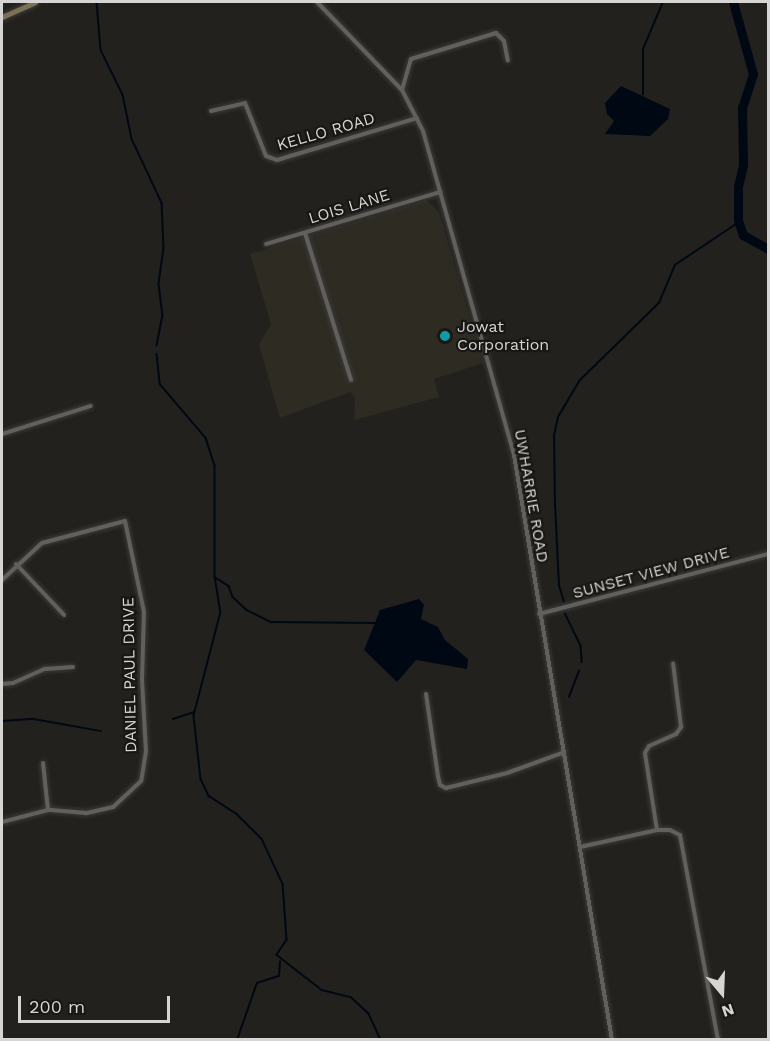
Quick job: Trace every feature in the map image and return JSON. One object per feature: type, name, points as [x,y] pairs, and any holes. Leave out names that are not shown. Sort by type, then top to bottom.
[{"type":"street","points":[[2,17],[35,2]]},
{"type":"street","name":"UWHARRIE ROAD","points":[[316,2],[402,90],[417,118],[440,192],[514,455],[562,753],[612,1040]]},
{"type":"street","points":[[402,90],[411,59],[496,33],[504,41],[508,61]]},
{"type":"street","name":"KELLO ROAD","points":[[211,111],[243,102],[249,107],[263,152],[272,160],[417,118]]},
{"type":"street","name":"LOIS LANE","points":[[266,244],[440,192]]},
{"type":"street","points":[[304,233],[351,380]]},
{"type":"street","points":[[2,434],[91,406]]},
{"type":"street","name":"DANIEL PAUL DRIVE","points":[[2,580],[16,564],[42,543],[125,521],[144,612],[146,751],[141,781],[129,796],[98,812],[48,810],[2,822]]},
{"type":"street","name":"SUNSET VIEW DRIVE","points":[[539,614],[768,554]]},
{"type":"street","points":[[16,564],[63,615]]},
{"type":"street","points":[[657,830],[645,753],[649,746],[676,734],[681,727],[673,663]]},
{"type":"street","points":[[2,684],[13,683],[45,669],[73,667]]},
{"type":"street","points":[[426,694],[440,785],[453,788],[562,753]]},
{"type":"street","points":[[43,763],[48,810]]},
{"type":"street","points":[[580,848],[657,830],[674,831],[683,841],[718,1040]]},
{"type":"shaded area","points":[[621,86],[670,109],[668,119],[650,136],[605,134],[614,121],[607,114],[605,103]]},
{"type":"shaded area","points":[[427,200],[439,212],[483,363],[434,379],[439,397],[354,420],[355,398],[350,392],[280,418],[259,345],[271,324],[250,254]]},
{"type":"shaded area","points":[[419,599],[424,605],[421,619],[438,627],[445,640],[468,659],[467,669],[416,660],[397,682],[364,650],[380,610]]},
{"type":"waterway","points":[[97,2],[101,50],[123,95],[132,139],[162,203],[164,248],[159,284],[163,315],[157,345]]},
{"type":"waterway","points":[[643,95],[643,49],[663,2]]},
{"type":"waterway","points":[[733,2],[753,74],[742,107],[743,165],[738,187],[738,220],[743,235],[768,249]]},
{"type":"waterway","points":[[564,602],[559,586],[555,505],[554,436],[558,417],[580,380],[659,303],[675,265],[739,222]]},
{"type":"waterway","points":[[157,354],[160,384],[206,438],[215,465],[215,576],[221,612],[194,716],[201,779],[209,796],[237,814],[262,839],[283,884],[287,940],[277,955],[322,990],[351,997],[369,1014],[381,1040]]},
{"type":"waterway","points":[[216,578],[229,586],[233,597],[247,610],[271,622],[375,623]]},
{"type":"waterway","points":[[565,613],[581,646],[582,662]]},
{"type":"waterway","points":[[569,697],[579,671]]},
{"type":"waterway","points":[[173,719],[194,712]]},
{"type":"waterway","points":[[2,721],[34,719],[101,731]]},
{"type":"waterway","points":[[237,1040],[257,983],[279,976],[280,962]]},
{"type":"place","name":"Jowat Corporation","points":[[445,336]]}]
